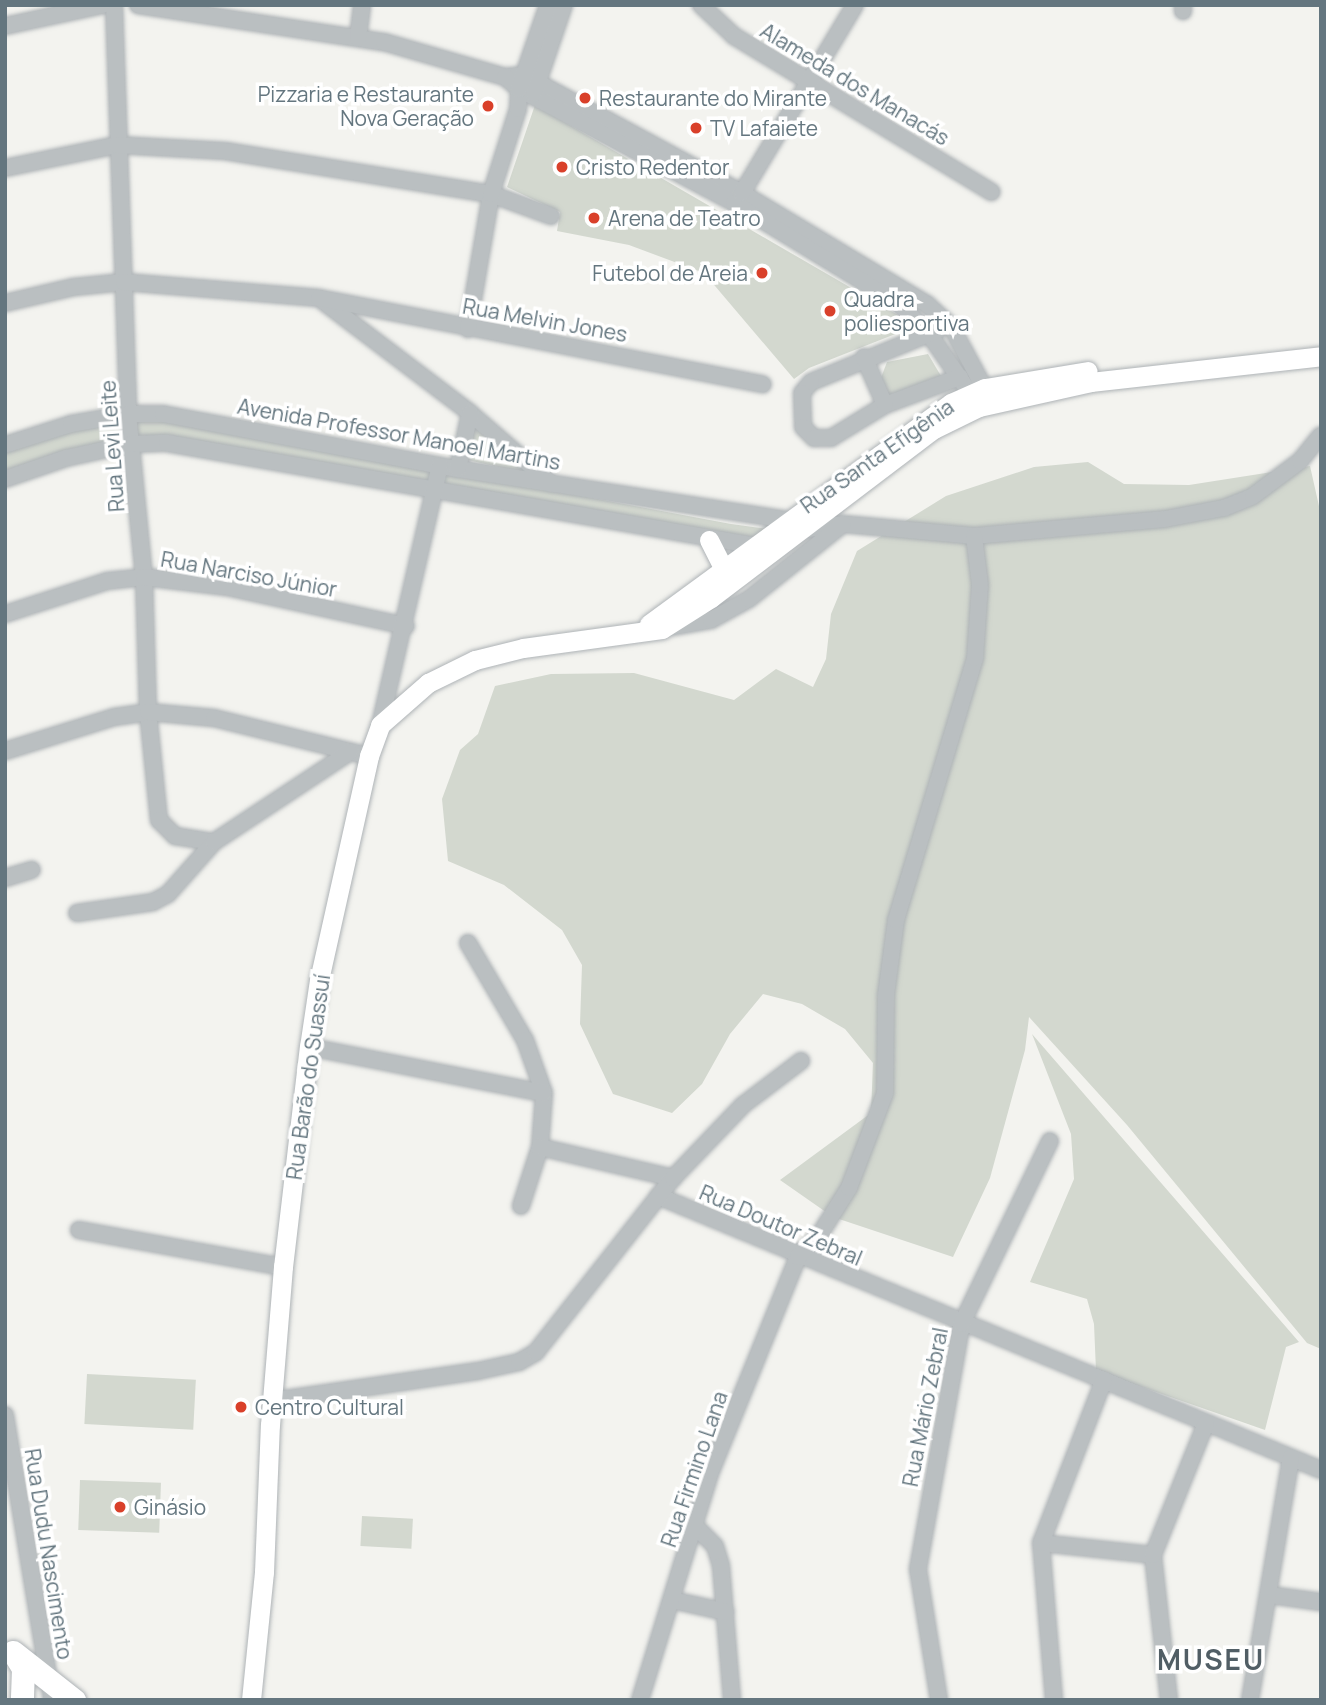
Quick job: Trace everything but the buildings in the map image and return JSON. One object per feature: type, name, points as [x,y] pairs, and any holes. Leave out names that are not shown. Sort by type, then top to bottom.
[{"type":"highway","points":[[9,1649],[50,1691],[74,1700]]},
{"type":"highway","points":[[9,1649],[23,1668],[22,1700]]},
{"type":"main road","name":"Rua Santa Efigênia","points":[[636,632],[754,546],[793,525],[934,413],[977,394],[1321,343]]},
{"type":"main road","name":"Rua Santa Efigênia","points":[[977,394],[1321,356]]},
{"type":"main road","name":"Rua Santa Efigênia","points":[[380,725],[428,682],[475,660],[523,648],[662,629],[774,549],[793,525]]},
{"type":"main road","points":[[709,540],[723,568]]},
{"type":"main road","name":"Rua Barão do Suassuí","points":[[251,1700],[264,1572],[272,1401],[283,1267],[309,1047],[360,754],[380,725]]},
{"type":"street","points":[[5,26],[102,5]]},
{"type":"street","name":"Rua Levi Leite","points":[[114,5],[128,414],[144,577],[148,712],[159,820],[175,836],[214,842]]},
{"type":"street","points":[[138,5],[358,38],[505,77],[528,86],[742,193],[927,304],[951,326],[977,394]]},
{"type":"street","points":[[358,38],[362,5]]},
{"type":"street","points":[[528,86],[548,5]]},
{"type":"street","points":[[468,329],[491,194],[518,109],[564,5]]},
{"type":"street","name":"Alameda dos Manacás","points":[[701,5],[734,36],[992,192]]},
{"type":"street","points":[[742,193],[807,79],[855,5]]},
{"type":"street","points":[[528,86],[734,203],[898,303],[929,334],[977,394]]},
{"type":"street","points":[[5,168],[117,145],[225,151],[491,194],[551,216]]},
{"type":"street","name":"Rua Melvin Jones","points":[[5,303],[74,287],[124,282],[319,298],[468,329],[763,384]]},
{"type":"street","points":[[319,298],[470,413],[552,484]]},
{"type":"street","points":[[951,326],[864,357],[811,382],[802,393],[803,426],[814,438],[831,438],[885,405],[977,394]]},
{"type":"street","points":[[864,357],[885,405]]},
{"type":"street","points":[[458,470],[470,413]]},
{"type":"street","name":"Avenida Professor Manoel Martins","points":[[5,445],[71,424],[128,414],[227,424],[458,470],[793,525],[843,524],[974,536],[1165,519],[1224,508],[1253,496],[1300,461],[1321,435]]},
{"type":"street","points":[[5,479],[66,458],[131,444],[207,449],[709,540],[774,549]]},
{"type":"street","name":"Rua Barão do Suassuí","points":[[380,725],[406,626],[440,466]]},
{"type":"street","points":[[662,629],[692,625],[727,611],[781,577],[843,524]]},
{"type":"street","points":[[798,1257],[820,1234],[849,1188],[865,1155],[885,1093],[886,995],[896,920],[975,657],[980,585],[974,536]]},
{"type":"street","name":"Rua Narciso Júnior","points":[[5,614],[107,581],[144,577],[227,587],[406,626]]},
{"type":"street","points":[[5,751],[90,724],[148,712],[214,718],[360,754]]},
{"type":"street","points":[[78,913],[153,902],[168,894],[214,842],[360,754]]},
{"type":"street","points":[[5,878],[32,870]]},
{"type":"street","points":[[468,943],[525,1040],[544,1093],[540,1147],[521,1206]]},
{"type":"street","points":[[309,1047],[544,1093]]},
{"type":"street","points":[[272,1401],[519,1362],[549,1339],[673,1178],[743,1105],[801,1061]]},
{"type":"street","name":"Rua Mário Zebral","points":[[939,1700],[918,1569],[962,1323],[1051,1141]]},
{"type":"street","points":[[540,1147],[673,1178]]},
{"type":"street","name":"Rua Doutor Zebral","points":[[658,1196],[798,1257],[1321,1470]]},
{"type":"street","points":[[79,1230],[283,1267]]},
{"type":"street","name":"Rua Firmino Lana","points":[[640,1700],[711,1471],[798,1257]]},
{"type":"street","points":[[1054,1700],[1041,1543],[1104,1380]]},
{"type":"street","name":"Rua Dudu Nascimento","points":[[5,1415],[50,1691]]},
{"type":"street","points":[[1169,1700],[1153,1555],[1206,1423]]},
{"type":"street","points":[[1250,1700],[1291,1457]]},
{"type":"street","points":[[695,1526],[715,1546],[726,1612],[732,1700]]},
{"type":"street","points":[[1041,1543],[1153,1555]]},
{"type":"street","points":[[1269,1595],[1321,1602]]},
{"type":"street","points":[[672,1600],[726,1612]]},
{"type":"shaded area","points":[[535,105],[898,315],[908,329],[809,368],[794,379],[704,273],[629,245],[557,231],[560,212],[507,187]]},
{"type":"shaded area","points":[[928,354],[944,381],[890,396],[879,383],[887,362]]},
{"type":"shaded area","points":[[136,420],[197,422],[437,465],[433,484],[138,443]]},
{"type":"shaded area","points":[[125,422],[126,442],[5,472],[5,449],[66,431]]},
{"type":"shaded area","points":[[475,426],[535,475],[463,459]]},
{"type":"shaded area","points":[[1088,462],[1124,484],[1189,485],[1310,466],[1321,515],[1321,1349],[1307,1343],[1127,1125],[1029,1017],[1025,1050],[990,1178],[953,1257],[833,1217],[780,1180],[871,1113],[873,1063],[845,1029],[802,1004],[763,994],[730,1034],[702,1084],[672,1113],[613,1094],[580,1024],[582,965],[562,930],[504,885],[448,861],[442,799],[460,750],[478,734],[495,686],[551,674],[634,673],[734,700],[776,669],[813,687],[826,659],[831,614],[857,551],[946,496],[1034,467]]},
{"type":"shaded area","points":[[443,470],[768,529],[753,540],[439,490]]},
{"type":"shaded area","points":[[1032,1034],[1299,1342],[1286,1347],[1265,1430],[1096,1371],[1094,1324],[1087,1299],[1030,1282],[1074,1179],[1071,1134]]},
{"type":"shaded area","points":[[87,1374],[196,1380],[193,1430],[84,1424]]},
{"type":"shaded area","name":"Ginásio","points":[[80,1480],[161,1483],[159,1533],[78,1530]]},
{"type":"shaded area","points":[[362,1516],[413,1519],[411,1549],[360,1546]]},
{"type":"place","name":"Restaurante do Mirante","points":[[585,98]]},
{"type":"place","name":"Pizzaria e Restaurante Nova Geração","points":[[488,106]]},
{"type":"place","name":"TV Lafaiete","points":[[696,128]]},
{"type":"place","name":"Cristo Redentor","points":[[562,167]]},
{"type":"place","name":"Arena de Teatro","points":[[594,218]]},
{"type":"place","name":"Futebol de Areia","points":[[762,273]]},
{"type":"place","name":"Quadra poliesportiva","points":[[830,311]]},
{"type":"place","name":"Centro Cultural","points":[[241,1407]]},
{"type":"place","name":"Ginásio","points":[[120,1507]]},
{"type":"district","name":"MUSEU","points":[[1211,1659]]}]
